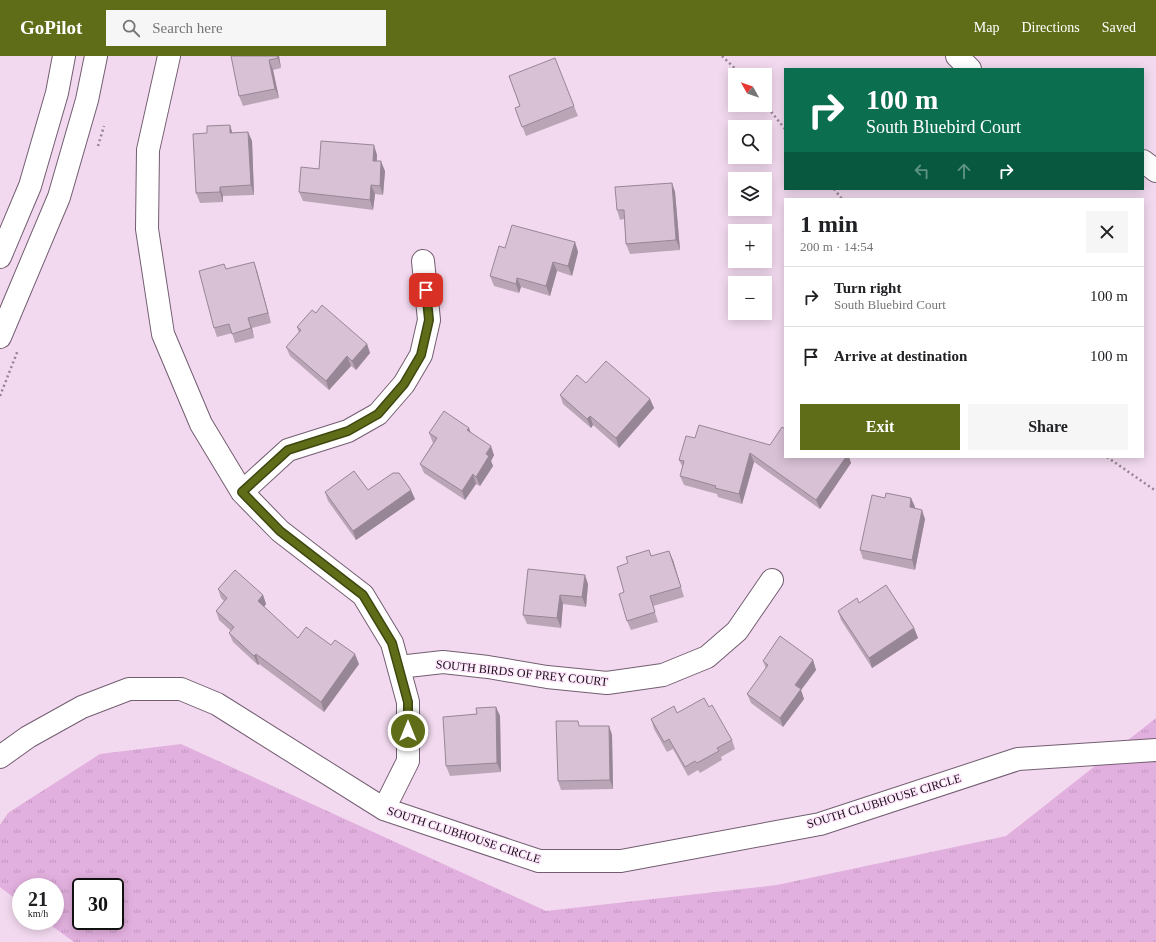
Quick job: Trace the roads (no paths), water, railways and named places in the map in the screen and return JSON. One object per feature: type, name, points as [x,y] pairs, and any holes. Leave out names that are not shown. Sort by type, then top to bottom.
[{"type":"street","points":[[0,257],[30,186],[57,93],[64,56]]},
{"type":"street","points":[[2,327],[59,197],[87,100],[96,56]]},
{"type":"street","points":[[169,56],[148,150],[146,229],[163,334],[201,424],[242,492],[280,531],[363,595],[392,643],[408,702],[408,761],[384,809]]},
{"type":"street","points":[[957,56],[969,68]]},
{"type":"street","points":[[1144,162],[1156,171]]},
{"type":"street","points":[[242,492],[288,450],[348,431],[378,414],[404,384],[421,355],[429,320],[423,261]]},
{"type":"street","name":"SOUTH BIRDS OF PREY COURT","points":[[399,667],[443,662],[488,667],[547,678],[608,683],[663,675],[707,657],[737,630],[772,580]]},
{"type":"street","name":"SOUTH CLUBHOUSE CIRCLE","points":[[0,757],[28,737],[82,707],[129,689],[181,689],[217,704],[384,809],[539,861],[621,861],[820,824],[1018,759],[1156,750]]}]
